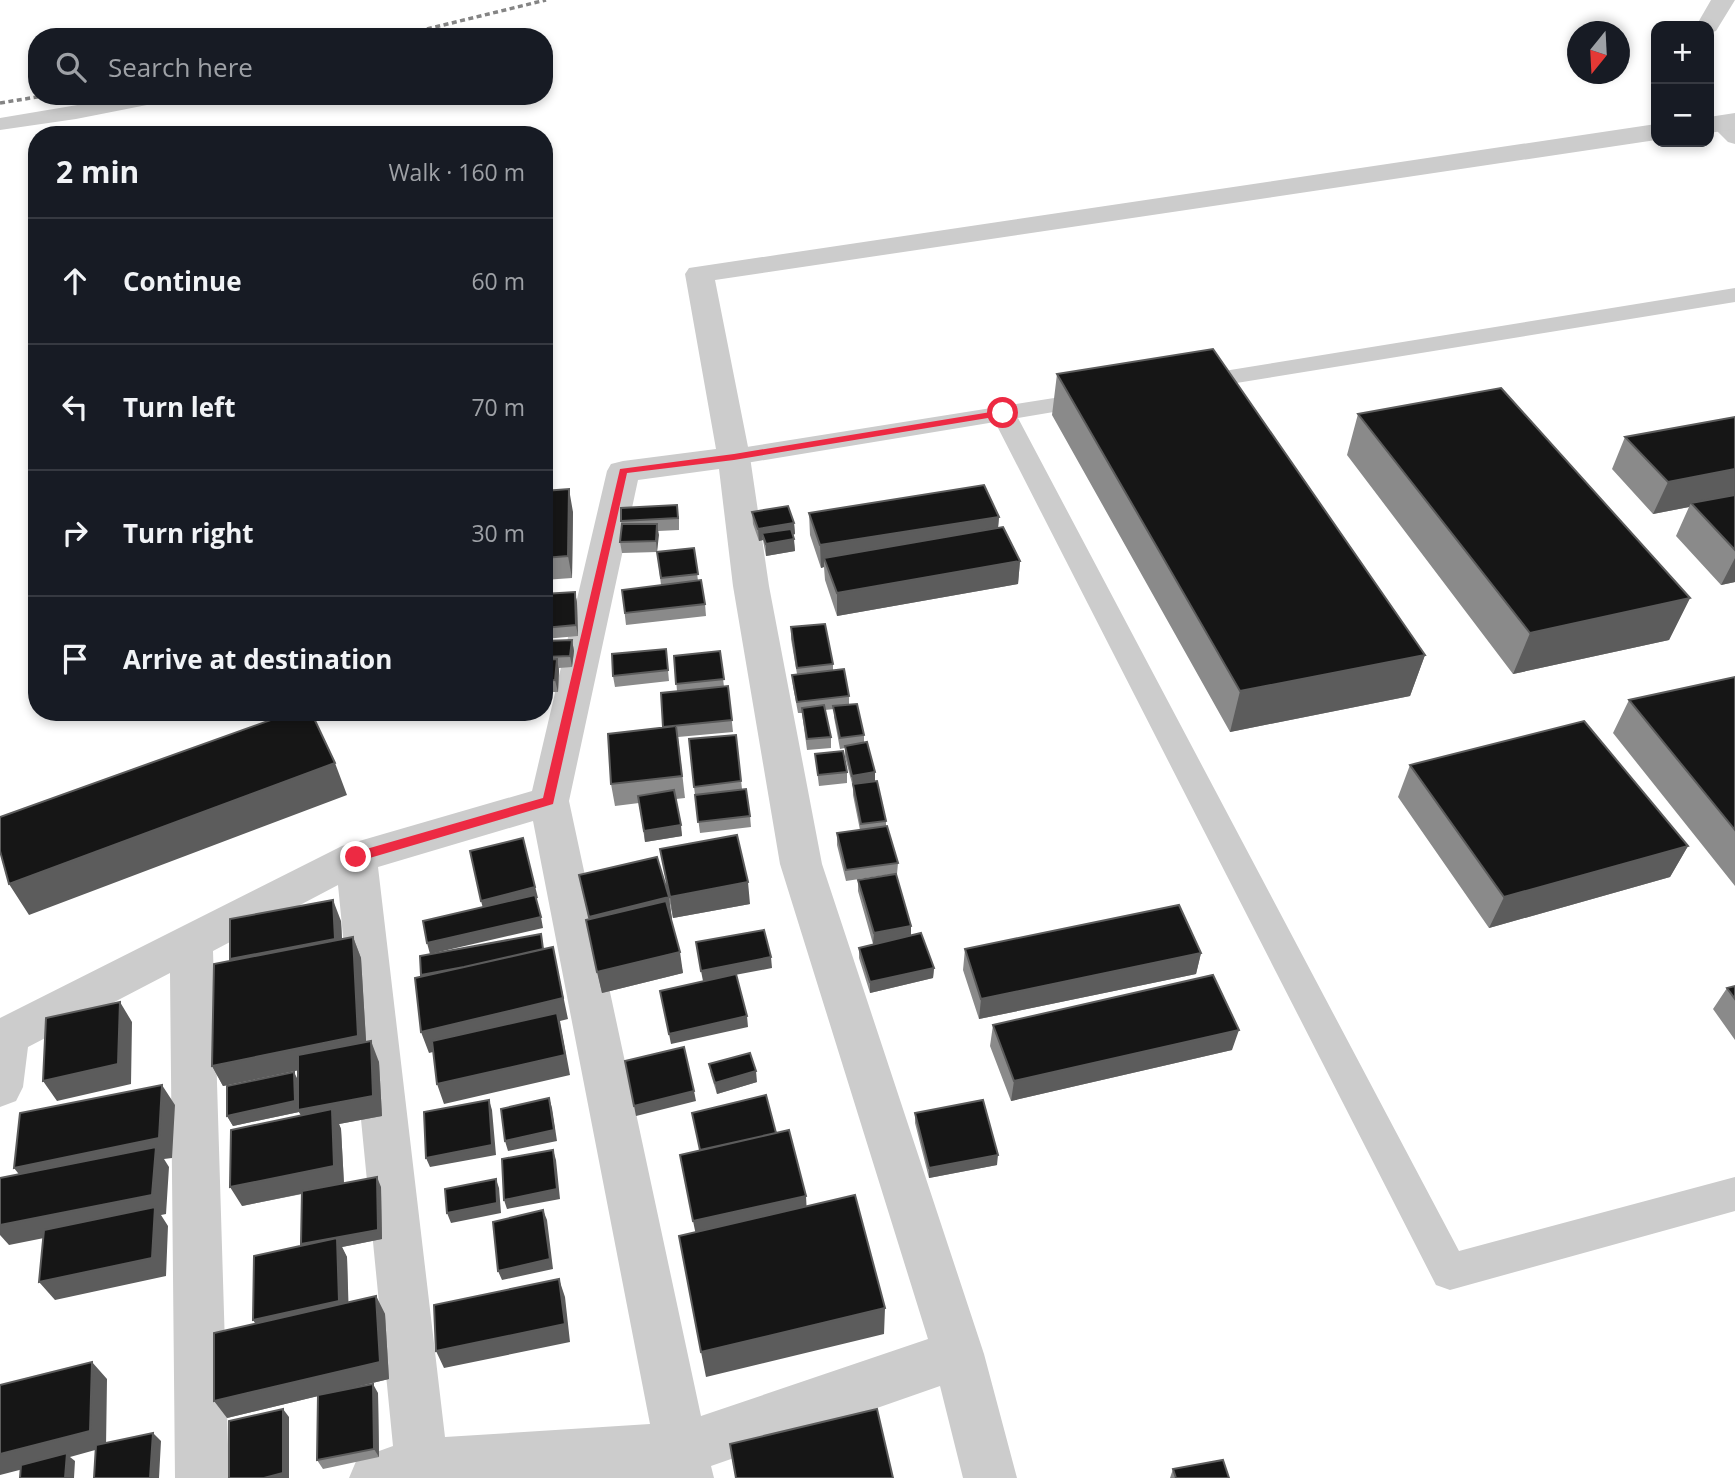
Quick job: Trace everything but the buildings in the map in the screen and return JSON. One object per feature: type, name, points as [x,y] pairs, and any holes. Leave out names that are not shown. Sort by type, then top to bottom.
[{"type":"street","points":[[1711,21],[1723,0]]},
{"type":"street","points":[[990,1478],[958,1354],[801,864],[751,586],[734,457],[699,274],[1651,133]]},
{"type":"street","points":[[685,1463],[549,801],[623,471],[734,457]]},
{"type":"street","points":[[0,1087],[3,1038],[356,857],[549,801]]},
{"type":"street","points":[[356,857],[407,1474],[685,1463],[958,1354]]},
{"type":"street","points":[[191,943],[202,1478]]},
{"type":"lane","points":[[0,124],[116,105]]},
{"type":"lane","points":[[1169,387],[1735,295]]},
{"type":"lane","points":[[734,457],[1113,396]]},
{"type":"lane","points":[[1003,413],[1450,1272],[1735,1194]]},
{"type":"railway","points":[[431,28],[546,0]]},
{"type":"railway","points":[[0,103],[28,98]]},
{"type":"route","points":[[356,857],[549,801],[623,471],[734,457],[1003,413]]}]
